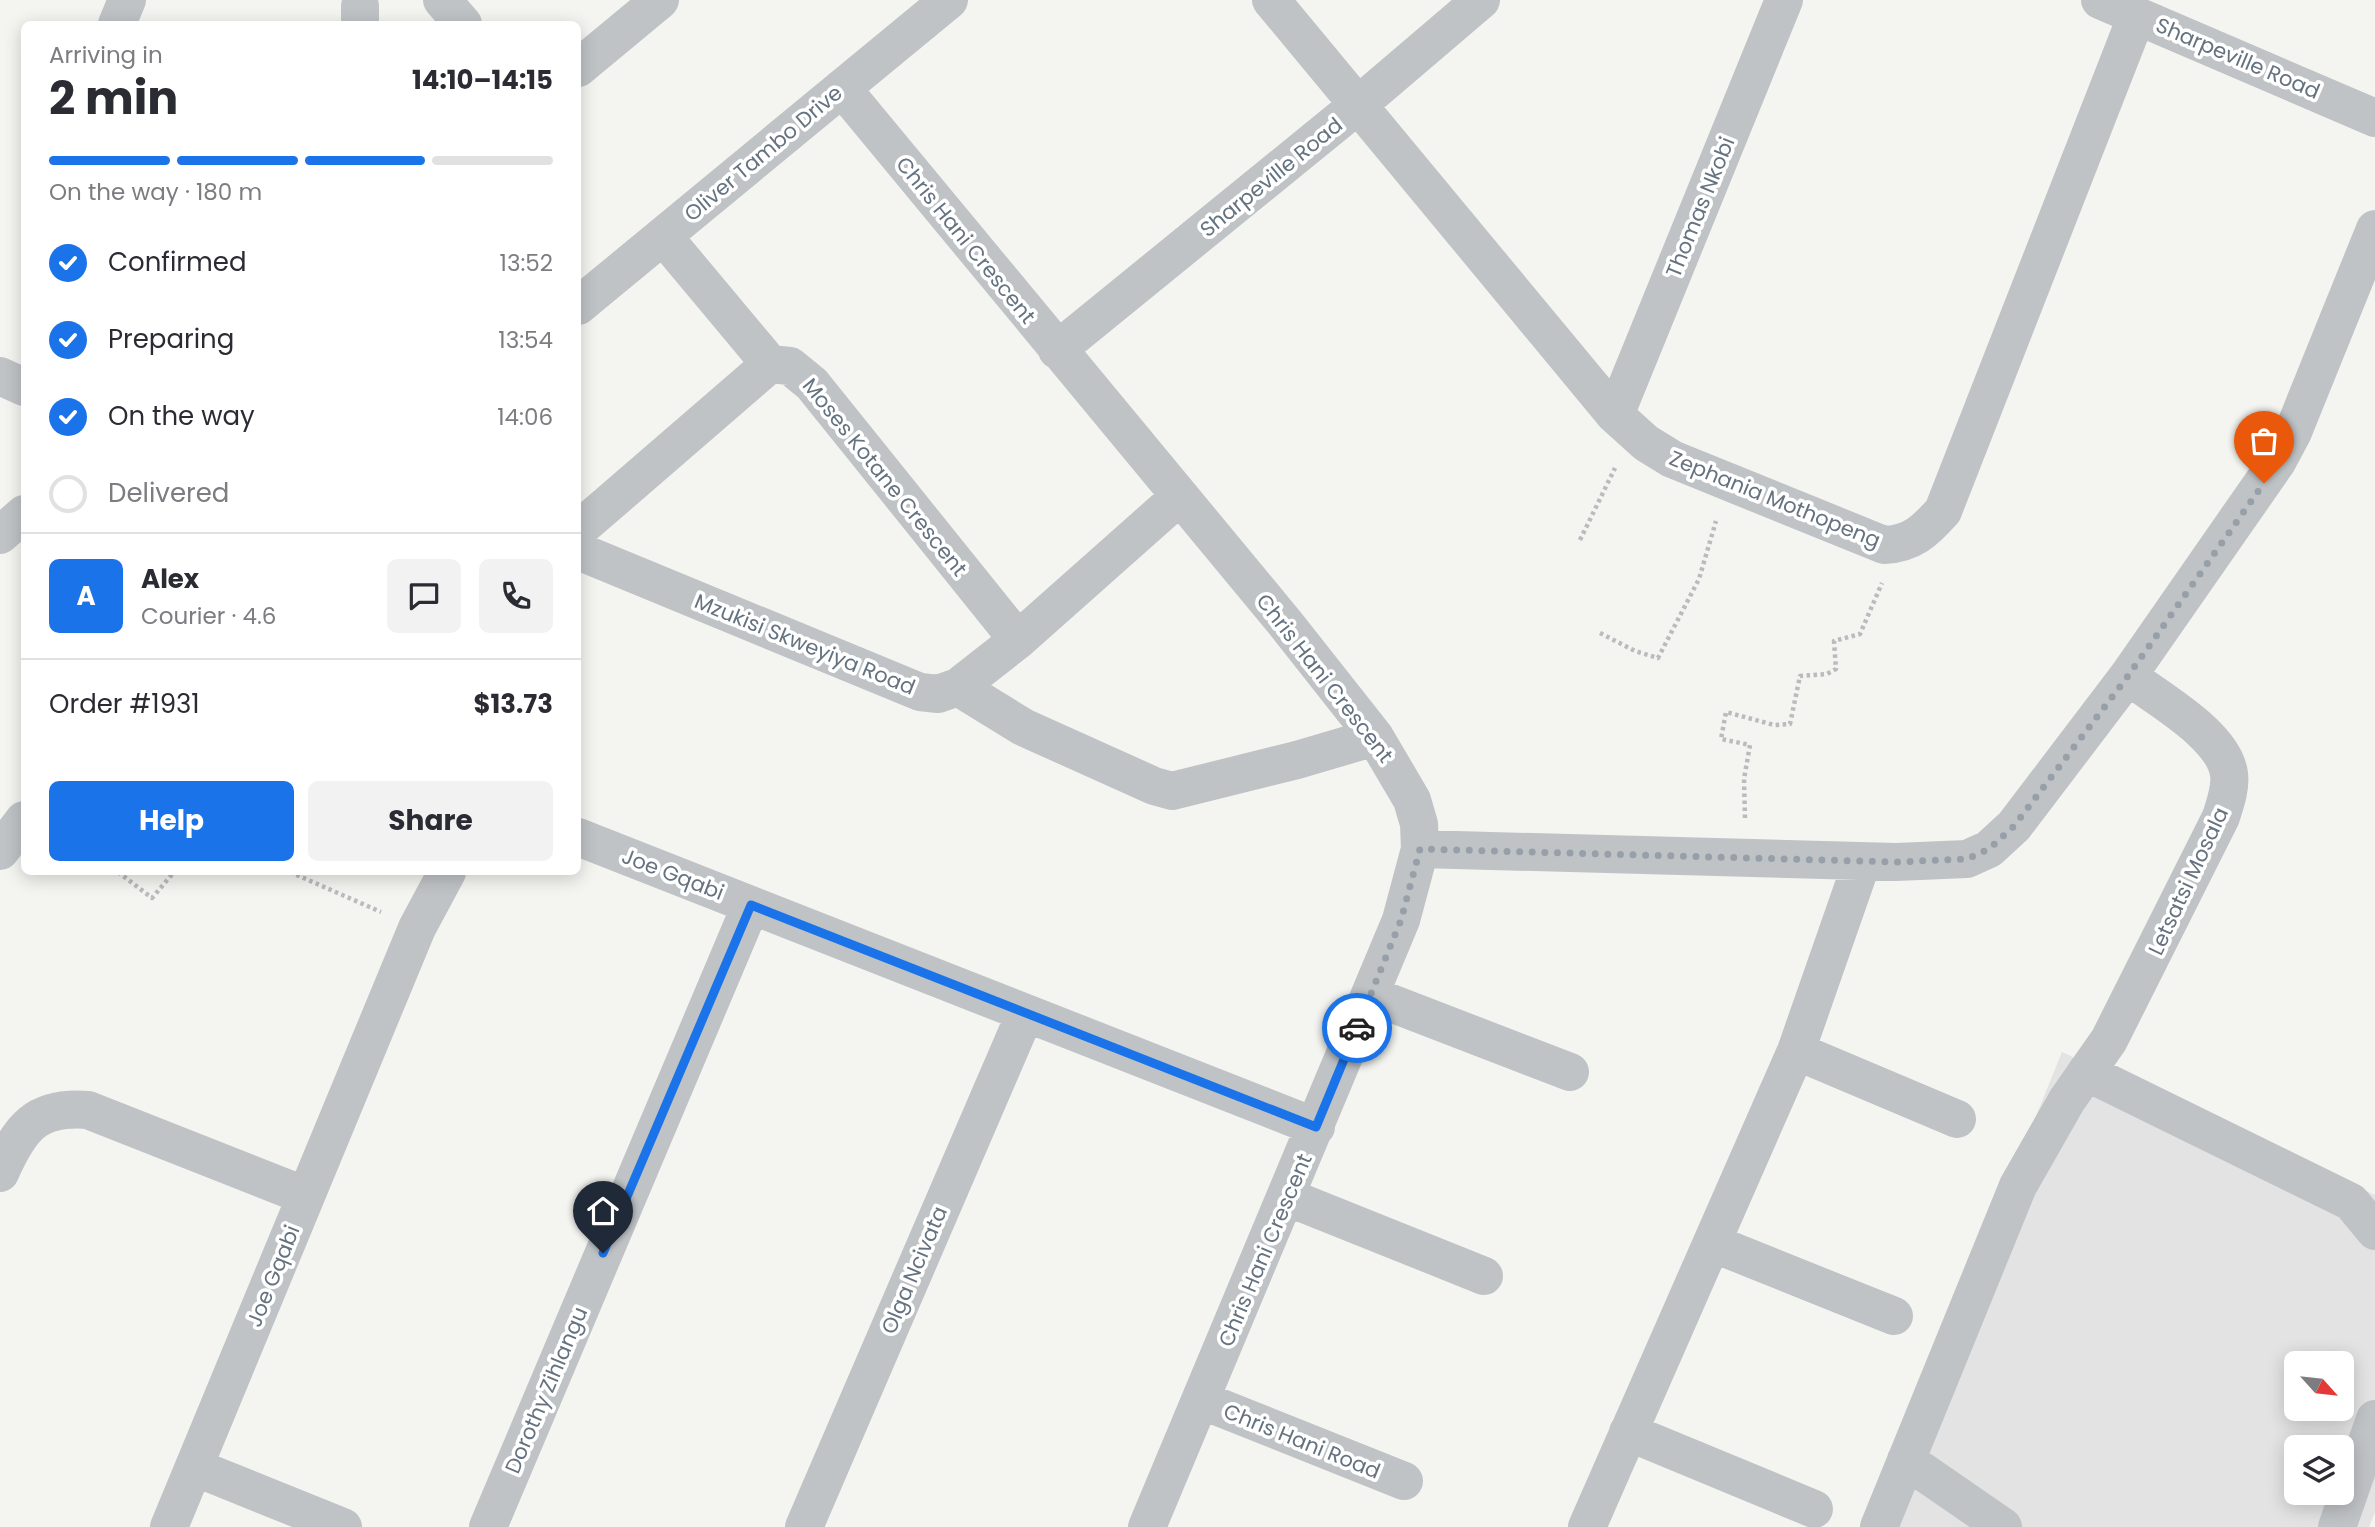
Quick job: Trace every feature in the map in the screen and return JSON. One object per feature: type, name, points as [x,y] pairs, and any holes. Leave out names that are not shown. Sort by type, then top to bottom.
[{"type":"street","points":[[118,21],[127,0]]},
{"type":"street","points":[[442,0],[460,21]]},
{"type":"street","points":[[581,66],[660,0]]},
{"type":"street","name":"Oliver Tambo Drive","points":[[581,304],[949,0]]},
{"type":"street","name":"Zephania Mothopeng","points":[[1271,0],[1626,425],[1672,459],[1728,484],[1884,545],[1904,545],[1925,532],[1943,511],[2137,15]]},
{"type":"street","name":"Sharpeville Road","points":[[1057,350],[1358,106],[1481,0]]},
{"type":"street","name":"Thomas Nkobi","points":[[1626,425],[1784,0]]},
{"type":"street","name":"Sharpeville Road","points":[[2100,0],[2375,118]]},
{"type":"street","name":"Chris Hani Crescent","points":[[842,88],[1375,737],[1412,800],[1419,824],[1420,849],[1401,920],[1147,1527]]},
{"type":"street","points":[[1420,849],[1862,862],[1967,859],[1989,849],[2029,808],[2128,676],[2277,462],[2297,422],[2375,229]]},
{"type":"street","points":[[581,527],[770,364],[663,236]]},
{"type":"street","name":"Moses Kotane Crescent","points":[[770,364],[790,366],[812,384],[1018,640]]},
{"type":"street","points":[[0,376],[21,386]]},
{"type":"street","name":"Mzukisi Skweyiya Road","points":[[581,552],[920,692],[938,694],[958,687],[1018,640],[1179,497]]},
{"type":"street","points":[[0,535],[21,517]]},
{"type":"street","name":"Letsatsi Mosala","points":[[1879,1527],[2018,1186],[2086,1072],[2109,1040],[2163,938],[2221,817],[2230,777],[2226,762],[2215,743],[2128,676]]},
{"type":"street","points":[[958,687],[1023,727],[1154,786],[1172,791],[1297,760],[1375,737]]},
{"type":"street","points":[[0,851],[21,824]]},
{"type":"street","name":"Joe Gqabi","points":[[581,838],[1316,1127]]},
{"type":"street","points":[[1587,1527],[1796,1051],[1862,862]]},
{"type":"street","name":"Joe Gqabi","points":[[169,1527],[417,928],[444,875]]},
{"type":"street","name":"Dorothy Zihlangu","points":[[488,1527],[751,905]]},
{"type":"street","points":[[1370,995],[1570,1072]]},
{"type":"street","name":"Olga Ncivata","points":[[804,1527],[1025,1014]]},
{"type":"street","points":[[1796,1051],[1958,1119]]},
{"type":"street","points":[[2086,1072],[2351,1202],[2375,1231]]},
{"type":"street","points":[[0,1173],[14,1141],[28,1124],[45,1114],[67,1108],[88,1110],[306,1196]]},
{"type":"street","points":[[1287,1197],[1484,1276]]},
{"type":"street","points":[[1712,1243],[1894,1316]]},
{"type":"street","name":"Chris Hani Road","points":[[1201,1400],[1404,1481]]},
{"type":"street","points":[[2337,1527],[2375,1419]]},
{"type":"street","points":[[1628,1432],[1814,1509]]},
{"type":"street","points":[[1906,1460],[2003,1527]]},
{"type":"street","points":[[194,1467],[343,1527]]},
{"type":"path","points":[[1580,540],[1602,493],[1626,425]]},
{"type":"path","points":[[1600,633],[1635,652],[1658,658],[1699,579],[1719,506],[1728,484]]},
{"type":"path","points":[[1746,858],[1744,779],[1750,745],[1721,739],[1726,712],[1774,725],[1790,724],[1800,676],[1826,674],[1836,669],[1833,641],[1860,634],[1884,579],[1884,545]]},
{"type":"path","points":[[122,875],[152,898],[171,875]]},
{"type":"path","points":[[297,875],[417,928]]},
{"type":"shaded area","points":[[2062,1052],[2375,1195],[2375,1512],[2369,1527],[1869,1527]]},
{"type":"way so far","points":[[1357,1028],[1401,920],[1420,849],[1939,862],[1967,859],[1989,849],[2014,826],[2053,778],[2264,483]]},
{"type":"route","points":[[603,1253],[751,905],[1316,1127],[1357,1028]]}]
